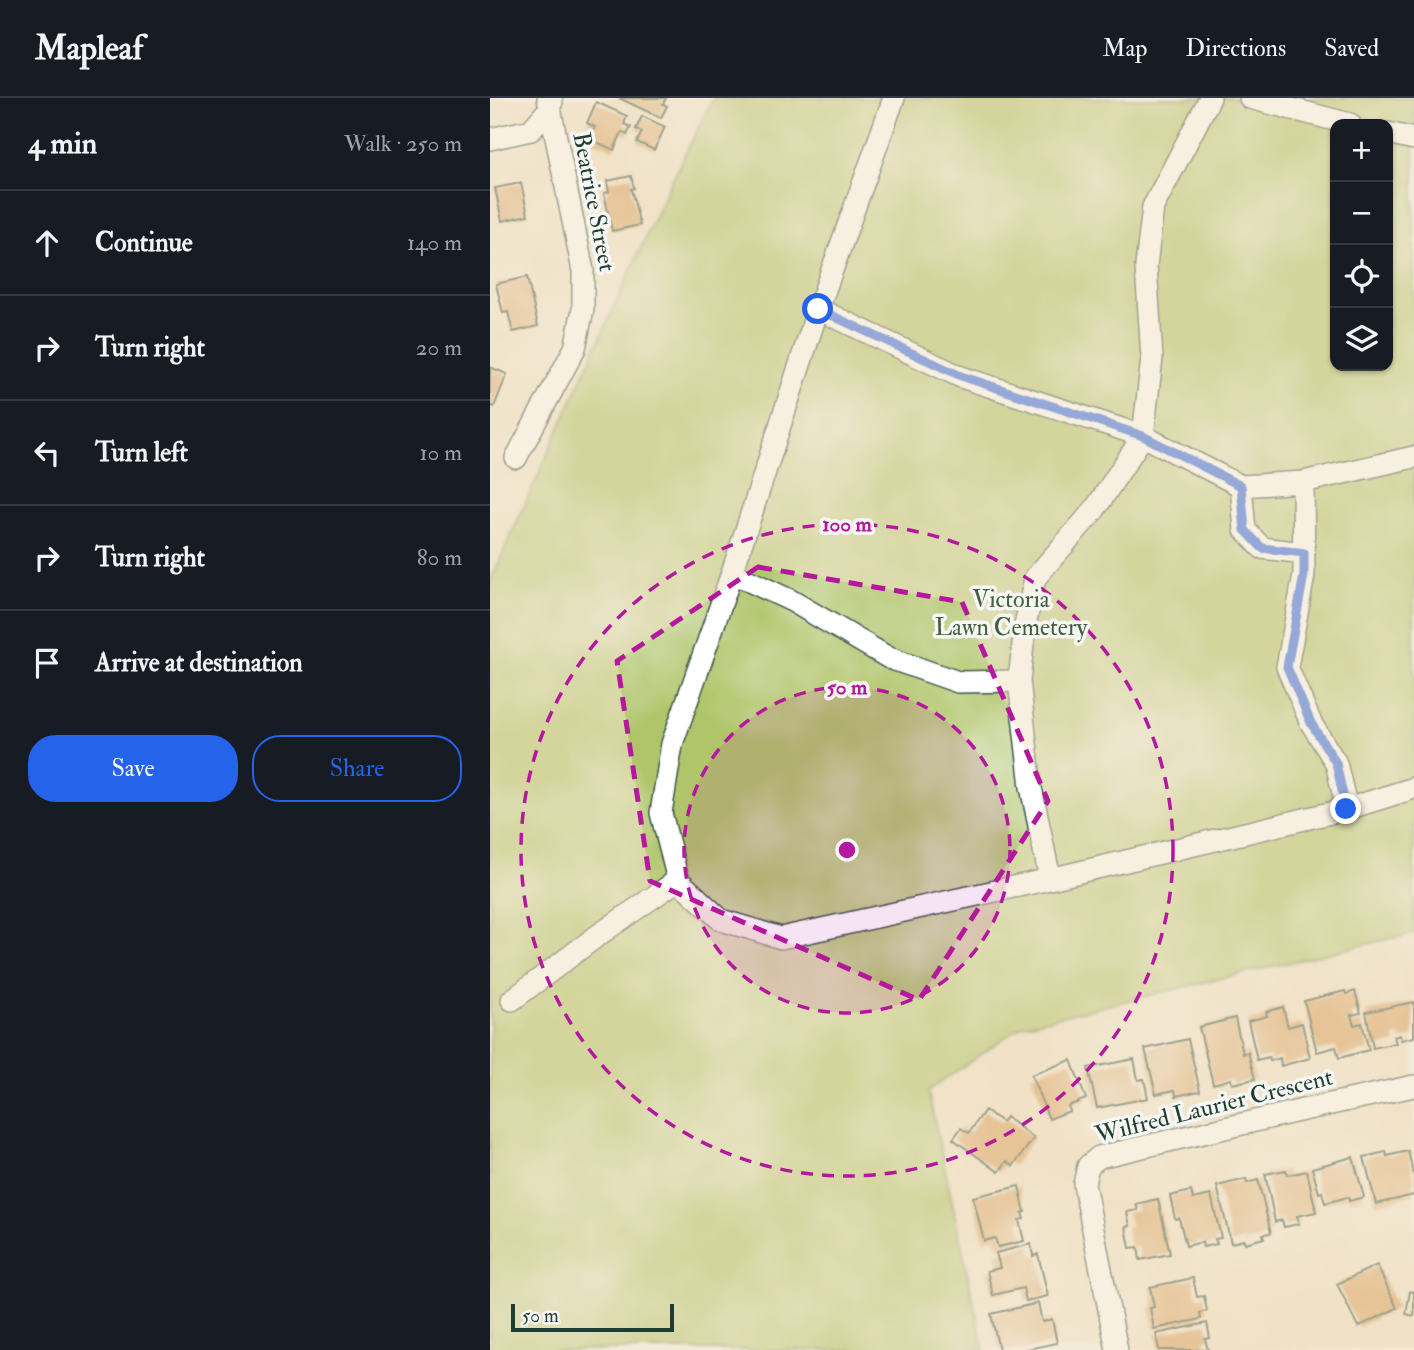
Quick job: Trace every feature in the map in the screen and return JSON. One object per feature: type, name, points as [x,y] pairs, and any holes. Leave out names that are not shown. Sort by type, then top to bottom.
[{"type":"street","points":[[894,98],[818,309],[732,573],[672,744],[661,813],[678,880],[721,920],[781,938],[1346,809],[1414,788]]},
{"type":"street","points":[[1050,878],[1031,787],[1019,681],[1025,626],[1035,578],[1095,509],[1143,436],[1152,358],[1146,266],[1153,207],[1210,98]]},
{"type":"street","points":[[1250,98],[1331,119]]},
{"type":"street","points":[[490,139],[531,130],[550,101]]},
{"type":"street","name":"Beatrice Street","points":[[516,458],[575,348],[583,309],[583,271],[550,101]]},
{"type":"street","points":[[1393,134],[1414,139]]},
{"type":"street","points":[[818,309],[961,376],[1143,436],[1241,486],[1303,482],[1414,457]]},
{"type":"street","points":[[1303,482],[1304,575],[1287,667],[1311,723],[1336,763],[1346,809]]},
{"type":"street","points":[[1241,486],[1245,530],[1262,548],[1304,553]]},
{"type":"street","points":[[732,573],[792,601],[888,658],[958,682],[1019,681]]},
{"type":"street","points":[[512,1000],[678,880]]},
{"type":"street","name":"Wilfred Laurier Crescent","points":[[1116,1350],[1084,1184],[1088,1166],[1099,1157],[1414,1086]]},
{"type":"highlighted area","points":[[758,567],[962,602],[1048,801],[919,1000],[650,881],[617,661]]},
{"type":"green space","name":"Victoria Lawn Cemetery","points":[[713,98],[1414,98],[1414,933],[1023,1025],[928,1091],[984,1350],[490,1350],[490,582],[667,190]]},
{"type":"building","points":[[619,98],[666,98],[663,104],[667,106],[661,118]]},
{"type":"building","points":[[596,102],[627,116],[624,124],[631,127],[627,135],[622,132],[614,150],[590,139],[595,127],[587,123]]},
{"type":"building","points":[[642,116],[665,127],[654,150],[637,142],[642,132],[636,129]]},
{"type":"building","points":[[631,176],[634,188],[631,189],[640,225],[612,231],[604,193],[609,192],[607,181]]},
{"type":"building","points":[[521,183],[528,215],[502,221],[495,188]]},
{"type":"building","points":[[527,277],[538,326],[513,332],[508,312],[503,313],[496,284]]},
{"type":"building","points":[[490,367],[507,374],[494,407],[490,405]]},
{"type":"building","points":[[1345,991],[1346,994],[1355,991],[1361,1013],[1351,1015],[1354,1025],[1362,1023],[1369,1050],[1339,1058],[1336,1047],[1317,1052],[1304,1001]]},
{"type":"building","points":[[1414,1002],[1414,1037],[1401,1040],[1400,1035],[1394,1037],[1396,1043],[1373,1048],[1366,1012]]},
{"type":"building","points":[[1283,1007],[1288,1027],[1302,1023],[1310,1058],[1281,1066],[1280,1058],[1270,1061],[1269,1057],[1257,1060],[1248,1021],[1267,1016],[1266,1012]]},
{"type":"building","points":[[1235,1018],[1243,1054],[1248,1052],[1255,1079],[1232,1084],[1231,1079],[1213,1084],[1199,1027]]},
{"type":"building","points":[[1188,1039],[1200,1091],[1176,1096],[1175,1090],[1156,1094],[1145,1049]]},
{"type":"building","points":[[1134,1059],[1138,1080],[1144,1079],[1148,1098],[1097,1108],[1088,1068]]},
{"type":"building","points":[[1071,1060],[1086,1099],[1068,1106],[1070,1111],[1049,1119],[1031,1075]]},
{"type":"building","points":[[985,1110],[1002,1122],[1006,1117],[1034,1138],[1013,1166],[1007,1161],[999,1172],[953,1139],[961,1128],[969,1133]]},
{"type":"building","points":[[1408,1151],[1414,1176],[1414,1195],[1376,1204],[1364,1157],[1386,1152],[1387,1156]]},
{"type":"building","points":[[1353,1157],[1364,1197],[1349,1201],[1348,1197],[1325,1203],[1322,1192],[1319,1193],[1312,1168]]},
{"type":"building","points":[[1286,1170],[1287,1175],[1307,1171],[1316,1212],[1297,1216],[1299,1224],[1284,1227],[1282,1220],[1275,1222],[1265,1174]]},
{"type":"building","points":[[1246,1179],[1247,1183],[1258,1180],[1271,1233],[1263,1234],[1264,1238],[1245,1243],[1244,1240],[1231,1243],[1217,1186]]},
{"type":"building","points":[[1019,1186],[1025,1212],[1022,1213],[1024,1219],[1019,1220],[1024,1241],[998,1247],[995,1238],[984,1241],[973,1197]]},
{"type":"building","points":[[1191,1191],[1193,1199],[1211,1195],[1221,1238],[1215,1239],[1217,1244],[1203,1247],[1202,1242],[1186,1246],[1179,1218],[1175,1219],[1170,1196]]},
{"type":"building","points":[[1158,1199],[1170,1254],[1140,1260],[1138,1247],[1130,1248],[1126,1227],[1130,1226],[1127,1212],[1138,1210],[1136,1204]]},
{"type":"building","points":[[1031,1244],[1033,1256],[1038,1254],[1048,1296],[1026,1301],[1023,1288],[993,1295],[987,1271],[1000,1268],[996,1253]]},
{"type":"building","points":[[1377,1265],[1397,1308],[1358,1327],[1337,1284]]},
{"type":"building","points":[[1193,1278],[1197,1297],[1204,1296],[1207,1311],[1200,1313],[1201,1319],[1154,1329],[1150,1287]]},
{"type":"building","points":[[1410,1291],[1414,1292],[1414,1316],[1406,1314]]},
{"type":"building","points":[[1038,1303],[1042,1322],[1052,1319],[1057,1343],[1023,1350],[999,1350],[991,1314]]},
{"type":"building","points":[[1207,1323],[1210,1338],[1205,1339],[1208,1350],[1159,1350],[1156,1334]]},
{"type":"route","points":[[818,309],[961,376],[1143,436],[1241,486],[1245,530],[1262,548],[1304,553],[1304,575],[1287,667],[1311,723],[1336,763],[1346,809]]}]
